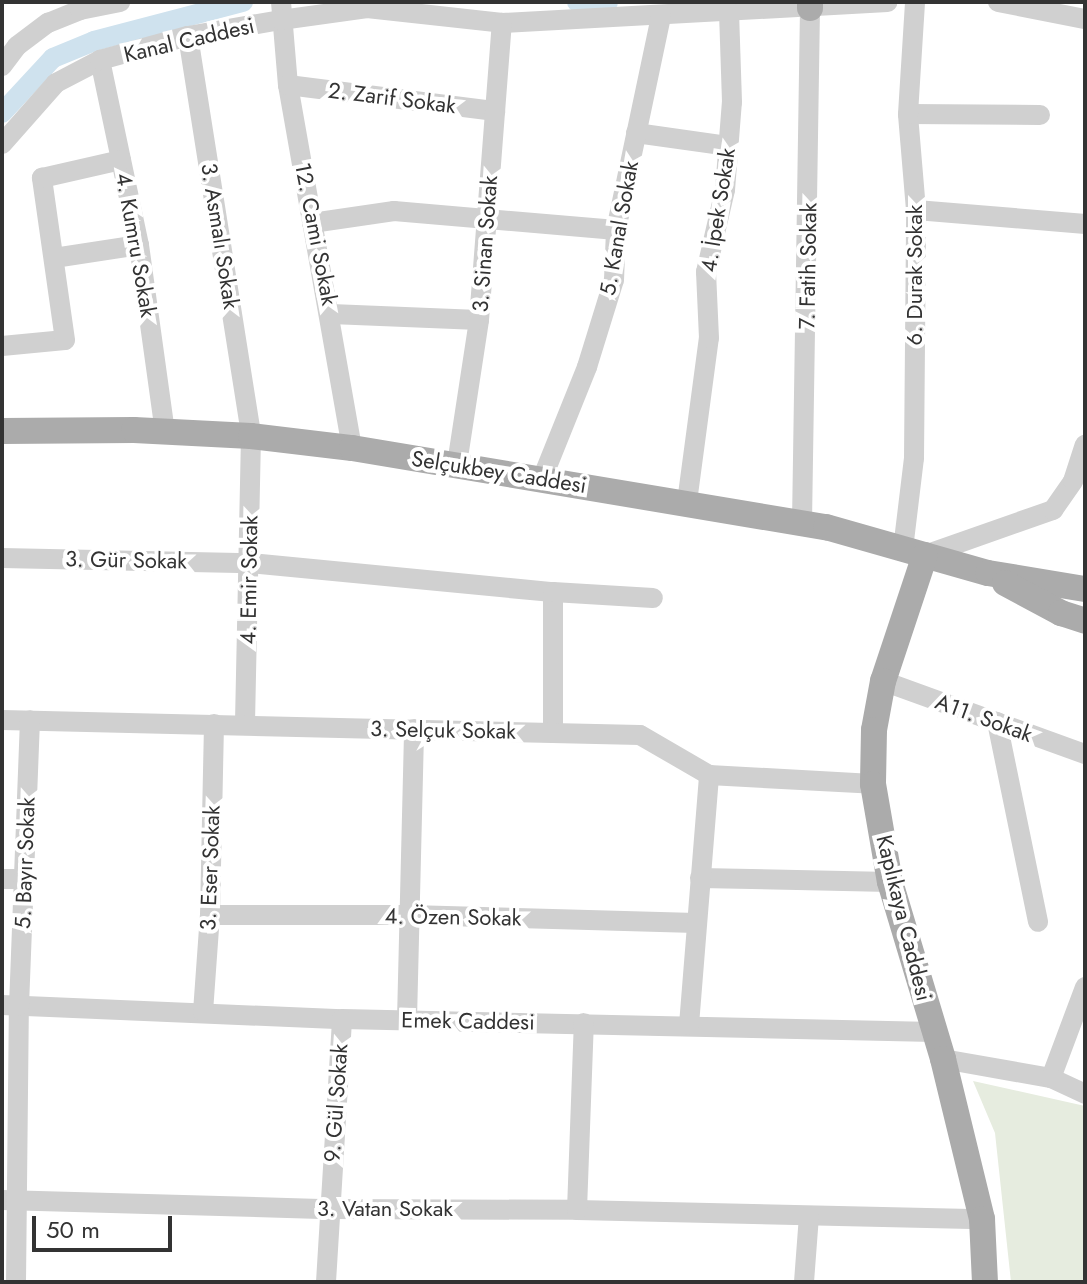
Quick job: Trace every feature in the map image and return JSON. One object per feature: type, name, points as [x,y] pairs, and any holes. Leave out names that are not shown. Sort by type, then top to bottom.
[{"type":"main road","name":"Selçukbey Caddesi","points":[[2,431],[251,436],[352,448],[802,523],[988,573],[1085,589]]},
{"type":"main road","name":"Kaplıkaya Caddesi","points":[[914,552],[874,730],[873,784],[890,882],[943,1059],[982,1219],[985,1282]]},
{"type":"main road","name":"Selçukbey Caddesi","points":[[988,573],[1061,613],[1085,621]]},
{"type":"street","points":[[2,66],[17,46],[48,23],[80,10],[120,2]]},
{"type":"street","name":"Kanal Caddesi","points":[[2,144],[56,83],[100,60],[281,9],[367,8],[502,23],[887,2]]},
{"type":"street","name":"6. Durak Sokak","points":[[914,552],[916,210],[908,114],[915,2]]},
{"type":"street","points":[[998,2],[1085,19]]},
{"type":"street","name":"7. Fatih Sokak","points":[[802,523],[810,5]]},
{"type":"street","name":"12. Cami Sokak","points":[[281,9],[288,85],[331,314],[352,448]]},
{"type":"street","name":"4. İpek Sokak","points":[[687,502],[709,338],[706,272],[725,190],[729,146],[732,102],[729,12]]},
{"type":"street","name":"5. Kanal Sokak","points":[[542,479],[587,367],[614,280],[616,230],[661,16]]},
{"type":"street","name":"3. Sinan Sokak","points":[[457,464],[479,320],[502,23]]},
{"type":"street","name":"3. Asmalı Sokak","points":[[188,36],[251,436]]},
{"type":"street","name":"4. Kumru Sokak","points":[[100,60],[139,245],[165,432]]},
{"type":"street","name":"2. Zarif Sokak","points":[[288,85],[495,111]]},
{"type":"street","points":[[908,114],[1040,115]]},
{"type":"street","points":[[636,133],[729,146]]},
{"type":"street","points":[[2,346],[65,340],[42,178],[121,160]]},
{"type":"street","points":[[916,210],[1085,224]]},
{"type":"street","points":[[312,223],[394,211],[616,230]]},
{"type":"street","points":[[54,258],[139,245]]},
{"type":"street","points":[[331,314],[479,320]]},
{"type":"street","name":"4. Emir Sokak","points":[[245,725],[251,436]]},
{"type":"street","points":[[914,552],[1053,510],[1073,481],[1085,445]]},
{"type":"street","name":"3. Gür Sokak","points":[[2,558],[250,563],[553,592]]},
{"type":"street","points":[[553,733],[553,592],[653,598]]},
{"type":"street","name":"A11. Sokak","points":[[883,681],[1085,754]]},
{"type":"street","name":"3. Selçuk Sokak","points":[[2,720],[640,735],[709,775],[873,784]]},
{"type":"street","name":"5. Bayır Sokak","points":[[16,1282],[10,1201],[11,1006],[24,879],[30,720]]},
{"type":"street","points":[[997,722],[1038,922]]},
{"type":"street","name":"3. Eser Sokak","points":[[203,1012],[210,915],[214,724]]},
{"type":"street","points":[[407,1020],[414,729]]},
{"type":"street","points":[[689,1025],[709,775]]},
{"type":"street","points":[[700,878],[890,882]]},
{"type":"street","points":[[2,879],[24,879]]},
{"type":"street","name":"4. Özen Sokak","points":[[210,915],[410,915],[696,923]]},
{"type":"street","points":[[1051,1078],[1085,987]]},
{"type":"street","name":"Emek Caddesi","points":[[11,1006],[342,1019],[934,1032]]},
{"type":"street","name":"9. Gül Sokak","points":[[326,1282],[342,1019]]},
{"type":"street","points":[[577,1210],[584,1023]]},
{"type":"street","points":[[943,1059],[1051,1078],[1085,1094]]},
{"type":"street","name":"3. Vatan Sokak","points":[[10,1201],[982,1219]]},
{"type":"street","points":[[804,1282],[809,1216]]},
{"type":"shaded area","points":[[973,1081],[1085,1106],[1085,1282],[1011,1282],[995,1133]]},
{"type":"waterway","points":[[2,113],[53,58],[94,41],[243,2]]},
{"type":"waterway","points":[[577,2],[608,2]]}]
